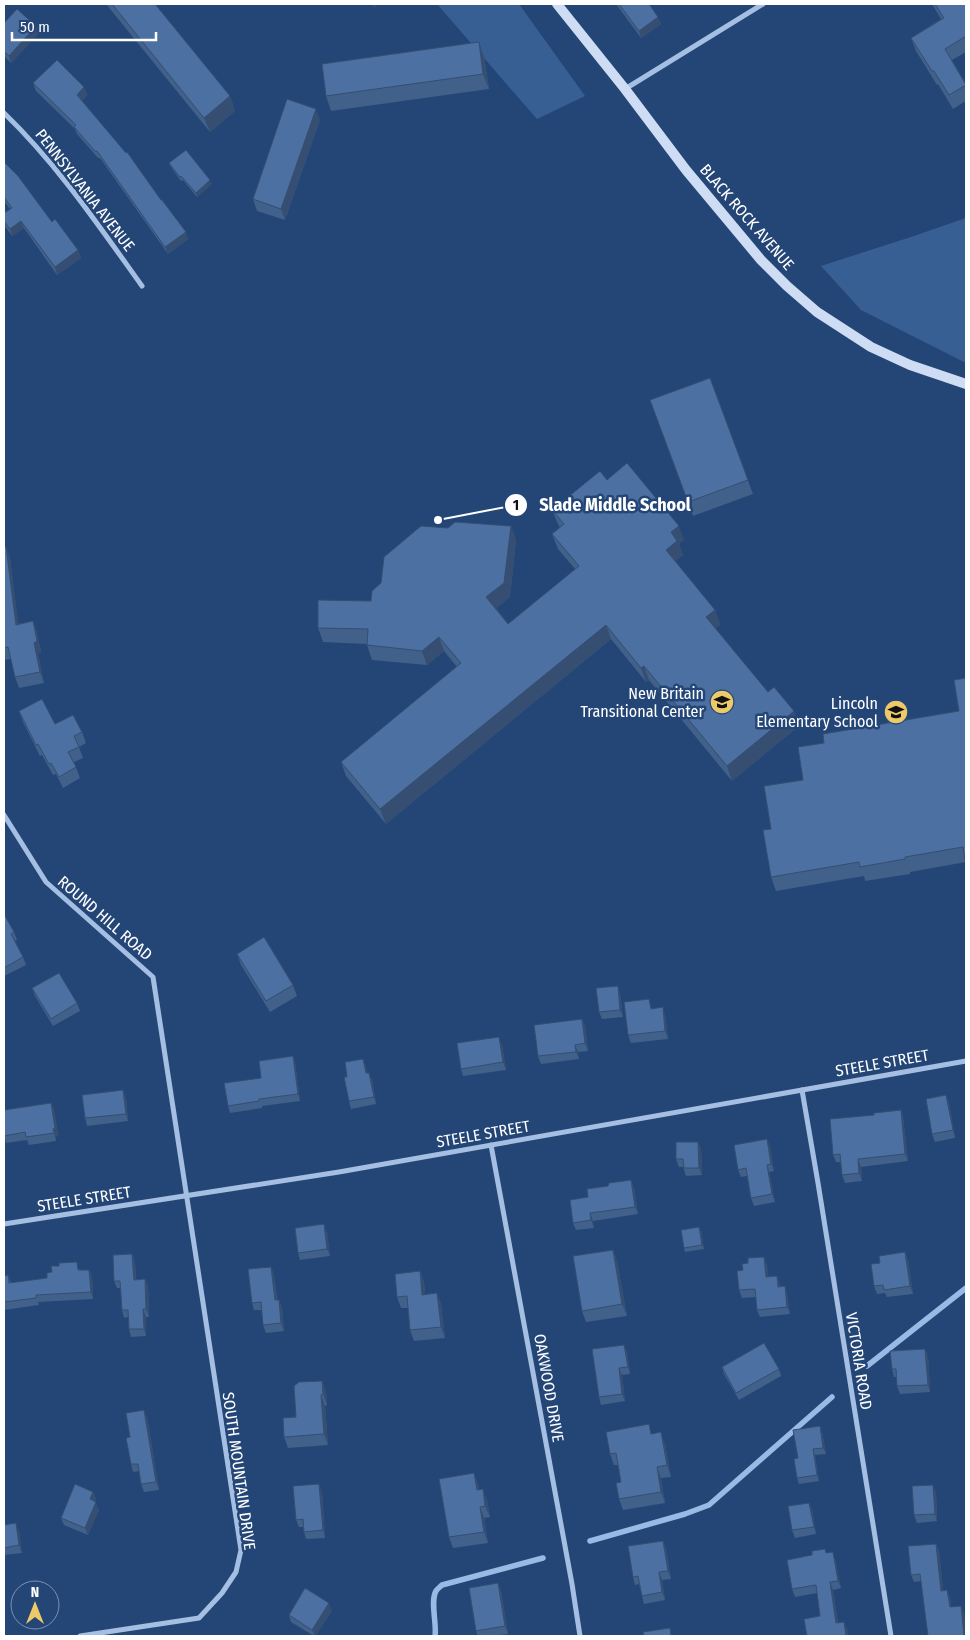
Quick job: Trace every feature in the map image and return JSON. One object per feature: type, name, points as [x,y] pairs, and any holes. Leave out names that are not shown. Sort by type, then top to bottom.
[{"type":"street","name":"BLACK ROCK AVENUE","points":[[557,4],[625,89],[686,170],[761,260],[786,286],[817,312],[871,346],[910,365],[966,384]]},
{"type":"street","points":[[625,89],[763,4]]},
{"type":"street","name":"PENNSYLVANIA AVENUE","points":[[4,113],[29,137],[86,207],[142,286]]},
{"type":"street","name":"ROUND HILL ROAD","points":[[4,815],[46,882],[153,977],[186,1196]]},
{"type":"street","name":"STEELE STREET","points":[[4,1224],[339,1172],[966,1061]]},
{"type":"street","name":"VICTORIA ROAD","points":[[802,1090],[891,1636]]},
{"type":"street","name":"OAKWOOD DRIVE","points":[[491,1145],[580,1636]]},
{"type":"street","name":"SOUTH MOUNTAIN DRIVE","points":[[80,1636],[200,1618],[222,1593],[236,1572],[241,1550],[186,1196]]},
{"type":"shaded area","points":[[437,4],[519,4],[585,96],[537,119]]},
{"type":"shaded area","points":[[966,218],[966,363],[861,310],[821,266],[911,237]]},
{"type":"building","points":[[112,4],[155,4],[230,96],[204,118]]},
{"type":"building","points":[[619,4],[649,4],[658,17],[639,31]]},
{"type":"building","points":[[935,4],[966,4],[966,36],[945,49],[966,85],[949,95],[911,38],[944,18]]},
{"type":"building","points":[[17,9],[36,26],[9,56],[4,51],[4,23]]},
{"type":"building","points":[[479,42],[483,74],[326,96],[322,64]]},
{"type":"building","points":[[57,60],[84,87],[77,95],[127,152],[186,232],[165,247],[97,151],[74,127],[76,125],[33,83]]},
{"type":"building","points":[[287,99],[316,109],[281,209],[253,199]]},
{"type":"building","points":[[186,150],[210,180],[196,193],[169,163]]},
{"type":"building","points":[[4,162],[18,176],[52,222],[55,219],[78,250],[55,267],[21,221],[10,229],[4,221],[4,213],[12,208],[4,197]]},
{"type":"building","points":[[710,378],[748,480],[688,502],[650,400]]},
{"type":"building","points":[[627,463],[679,526],[671,532],[677,541],[666,550],[715,610],[706,617],[768,692],[774,687],[794,711],[727,766],[644,666],[641,668],[606,625],[380,809],[341,762],[461,663],[439,637],[422,651],[367,645],[368,629],[318,628],[318,600],[371,601],[372,591],[381,583],[384,557],[421,526],[448,528],[455,522],[511,526],[504,583],[486,597],[508,624],[579,566],[552,534],[564,524],[552,510],[600,471],[607,480]]},
{"type":"building","points":[[4,547],[6,547],[16,625],[33,621],[37,641],[34,643],[40,672],[15,677],[8,647],[4,648]]},
{"type":"building","points":[[966,678],[966,860],[963,847],[860,867],[859,862],[771,877],[763,830],[771,829],[764,786],[803,780],[798,747],[824,743],[823,734],[959,711],[954,680]]},
{"type":"building","points":[[42,699],[55,724],[73,715],[82,732],[74,736],[79,747],[68,752],[76,767],[59,777],[38,744],[36,745],[19,711]]},
{"type":"building","points":[[4,914],[14,932],[11,934],[23,957],[4,968]]},
{"type":"building","points":[[264,937],[293,985],[266,1001],[237,954]]},
{"type":"building","points":[[59,973],[77,1003],[51,1019],[32,988]]},
{"type":"building","points":[[618,986],[620,1010],[599,1012],[596,988]]},
{"type":"building","points":[[649,999],[651,1009],[663,1007],[665,1031],[628,1035],[624,1002]]},
{"type":"building","points":[[582,1019],[585,1043],[575,1045],[576,1052],[538,1056],[534,1025]]},
{"type":"building","points":[[499,1037],[503,1062],[461,1069],[457,1043]]},
{"type":"building","points":[[293,1056],[298,1094],[259,1099],[259,1101],[228,1106],[224,1083],[261,1078],[259,1061]]},
{"type":"building","points":[[363,1059],[366,1073],[369,1073],[374,1097],[349,1101],[344,1077],[347,1077],[345,1062]]},
{"type":"building","points":[[123,1090],[126,1114],[85,1118],[82,1095]]},
{"type":"building","points":[[946,1095],[953,1130],[932,1134],[926,1099]]},
{"type":"building","points":[[51,1103],[54,1133],[26,1137],[25,1132],[4,1136],[4,1110]]},
{"type":"building","points":[[901,1110],[905,1154],[858,1159],[859,1173],[842,1175],[840,1154],[833,1155],[830,1119],[874,1115],[874,1113]]},
{"type":"building","points":[[767,1139],[771,1164],[767,1165],[772,1194],[751,1198],[746,1168],[738,1170],[734,1145]]},
{"type":"building","points":[[676,1142],[698,1142],[699,1168],[684,1168],[683,1159],[676,1159]]},
{"type":"building","points":[[631,1180],[635,1207],[590,1213],[591,1220],[573,1223],[570,1200],[588,1197],[587,1189]]},
{"type":"building","points":[[324,1224],[327,1249],[298,1253],[295,1228]]},
{"type":"building","points":[[699,1227],[702,1245],[684,1248],[681,1230]]},
{"type":"building","points":[[613,1250],[622,1304],[582,1311],[573,1256]]},
{"type":"building","points":[[905,1252],[910,1286],[884,1290],[883,1285],[874,1286],[871,1264],[880,1263],[879,1256]]},
{"type":"building","points":[[132,1254],[134,1280],[145,1279],[146,1309],[143,1309],[144,1329],[129,1329],[128,1310],[122,1310],[120,1281],[114,1281],[113,1255]]},
{"type":"building","points":[[764,1257],[766,1277],[777,1276],[778,1287],[785,1286],[787,1307],[757,1310],[755,1289],[739,1290],[737,1271],[743,1270],[742,1264],[748,1263],[748,1258]]},
{"type":"building","points":[[77,1262],[78,1270],[89,1270],[91,1292],[36,1295],[36,1298],[4,1302],[4,1276],[8,1275],[9,1283],[47,1278],[47,1273],[52,1272],[51,1266],[59,1266],[59,1263]]},
{"type":"building","points":[[271,1267],[275,1300],[279,1300],[281,1323],[263,1325],[261,1302],[252,1303],[248,1269]]},
{"type":"building","points":[[420,1271],[422,1295],[437,1293],[441,1327],[410,1330],[407,1296],[397,1297],[395,1274]]},
{"type":"building","points":[[764,1343],[779,1369],[736,1393],[722,1367]]},
{"type":"building","points":[[624,1345],[628,1367],[619,1368],[622,1394],[599,1397],[592,1349]]},
{"type":"building","points":[[925,1349],[928,1385],[897,1386],[896,1369],[892,1369],[890,1351]]},
{"type":"building","points":[[322,1381],[323,1394],[321,1395],[324,1434],[284,1437],[283,1418],[296,1417],[294,1386],[299,1382]]},
{"type":"building","points":[[144,1410],[156,1482],[141,1484],[138,1464],[131,1464],[126,1438],[130,1437],[126,1413]]},
{"type":"building","points":[[649,1424],[651,1434],[661,1432],[667,1465],[657,1467],[661,1492],[619,1499],[616,1483],[621,1482],[616,1453],[610,1454],[606,1432]]},
{"type":"building","points":[[820,1426],[823,1448],[813,1449],[817,1475],[797,1478],[794,1459],[798,1458],[793,1430]]},
{"type":"building","points":[[474,1473],[477,1490],[483,1489],[485,1506],[480,1507],[484,1532],[449,1537],[439,1479]]},
{"type":"building","points":[[75,1484],[93,1492],[90,1499],[96,1502],[85,1528],[61,1518]]},
{"type":"building","points":[[319,1484],[323,1530],[304,1532],[303,1519],[296,1520],[293,1486]]},
{"type":"building","points":[[933,1485],[935,1514],[914,1515],[912,1486]]},
{"type":"building","points":[[809,1503],[814,1527],[792,1530],[788,1506]]},
{"type":"building","points":[[16,1523],[19,1545],[4,1548],[4,1525]]},
{"type":"building","points":[[663,1541],[668,1571],[659,1572],[662,1592],[642,1596],[638,1576],[633,1577],[628,1546]]},
{"type":"building","points":[[936,1544],[941,1591],[947,1590],[950,1607],[961,1606],[964,1636],[928,1636],[920,1574],[911,1575],[908,1546]]},
{"type":"building","points":[[825,1549],[826,1553],[833,1552],[838,1581],[830,1582],[836,1623],[844,1622],[846,1636],[807,1636],[804,1619],[820,1616],[816,1585],[792,1589],[787,1560],[812,1555],[812,1551]]},
{"type":"building","points":[[498,1583],[505,1626],[476,1631],[469,1588]]},
{"type":"building","points":[[305,1588],[329,1603],[312,1630],[289,1615]]},
{"type":"building","points":[[670,1628],[671,1636],[644,1636],[643,1632]]},
{"type":"waterway","points":[[867,1366],[966,1288]]},
{"type":"waterway","points":[[590,1541],[685,1514],[709,1505],[832,1397]]},
{"type":"waterway","points":[[435,1636],[434,1595],[442,1585],[543,1558]]},
{"type":"place","name":"Slade Middle School","points":[[438,520]]},
{"type":"place","name":"New Britain Transitional Center","points":[[722,702]]},
{"type":"place","name":"Lincoln Elementary School","points":[[896,712]]}]
